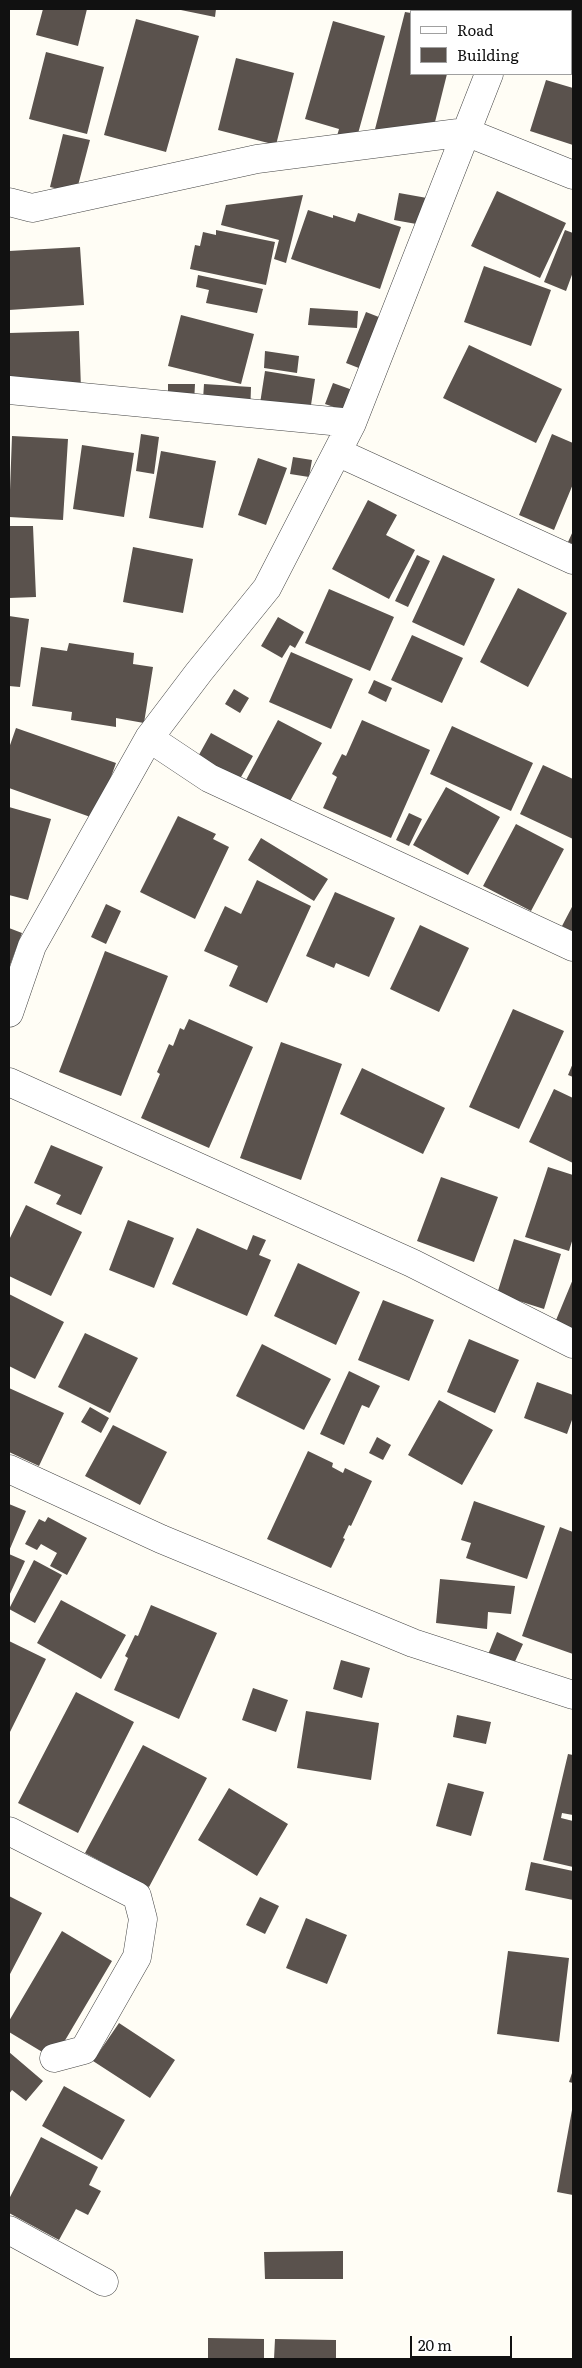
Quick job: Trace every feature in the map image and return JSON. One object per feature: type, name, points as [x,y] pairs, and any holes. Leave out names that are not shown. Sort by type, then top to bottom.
[{"type":"street","points":[[9,1013],[32,946],[149,738],[199,672],[268,588],[338,452],[352,423],[489,75]]},
{"type":"street","points":[[9,202],[32,208],[257,159],[466,132],[573,175]]},
{"type":"street","points":[[9,390],[352,423]]},
{"type":"street","points":[[338,452],[573,560]]},
{"type":"street","points":[[149,738],[209,778],[573,947]]},
{"type":"street","points":[[9,1082],[412,1263],[573,1344]]},
{"type":"street","points":[[9,1469],[161,1539],[413,1643],[573,1695]]},
{"type":"street","points":[[9,1831],[137,1896],[143,1919],[137,1957],[84,2050],[54,2058]]},
{"type":"street","points":[[9,2230],[104,2282]]},
{"type":"building","points":[[43,9],[87,9],[78,46],[36,35]]},
{"type":"building","points":[[176,9],[216,9],[215,17]]},
{"type":"building","points":[[423,9],[483,9],[482,10]]},
{"type":"building","points":[[573,9],[573,75],[572,10],[558,10]]},
{"type":"building","points":[[405,12],[410,13],[410,75],[447,75],[428,150],[373,137]]},
{"type":"building","points":[[136,19],[199,36],[166,152],[104,135]]},
{"type":"building","points":[[333,21],[385,36],[354,148],[335,143],[339,129],[305,119]]},
{"type":"building","points":[[46,52],[104,67],[87,134],[29,119]]},
{"type":"building","points":[[236,58],[294,73],[276,145],[218,130]]},
{"type":"building","points":[[546,80],[573,88],[573,145],[530,131]]},
{"type":"building","points":[[63,134],[90,140],[76,193],[50,187]]},
{"type":"building","points":[[497,191],[566,223],[540,278],[471,246]]},
{"type":"building","points":[[399,193],[427,198],[422,225],[394,220]]},
{"type":"building","points":[[303,195],[286,263],[274,259],[279,240],[221,225],[226,205]]},
{"type":"building","points":[[308,210],[333,218],[333,215],[355,222],[358,213],[401,227],[380,289],[291,259]]},
{"type":"building","points":[[216,230],[275,242],[266,285],[190,269],[195,245],[200,246],[203,232],[216,235]]},
{"type":"building","points":[[565,230],[573,233],[573,272],[566,291],[544,282]]},
{"type":"building","points":[[80,247],[84,305],[9,310],[9,251]]},
{"type":"building","points":[[484,266],[551,290],[531,346],[464,322]]},
{"type":"building","points":[[198,275],[263,289],[257,313],[206,303],[209,290],[196,287]]},
{"type":"building","points":[[310,308],[358,311],[357,328],[308,325]]},
{"type":"building","points":[[366,312],[389,321],[369,372],[346,363]]},
{"type":"building","points":[[181,315],[254,334],[241,384],[168,366]]},
{"type":"building","points":[[79,331],[81,389],[9,390],[9,333]]},
{"type":"building","points":[[469,345],[562,389],[536,443],[443,398]]},
{"type":"building","points":[[265,351],[299,356],[297,373],[264,368]]},
{"type":"building","points":[[265,371],[315,379],[309,418],[259,410]]},
{"type":"building","points":[[333,383],[361,393],[354,414],[325,404]]},
{"type":"building","points":[[168,384],[195,384],[194,403],[168,403]]},
{"type":"building","points":[[204,384],[251,387],[250,417],[202,415]]},
{"type":"building","points":[[141,434],[159,437],[154,474],[136,471]]},
{"type":"building","points":[[552,434],[573,443],[573,484],[554,530],[519,515]]},
{"type":"building","points":[[12,436],[68,439],[63,520],[9,517]]},
{"type":"building","points":[[82,445],[134,453],[124,517],[73,509]]},
{"type":"building","points":[[161,451],[216,461],[203,528],[149,518]]},
{"type":"building","points":[[293,457],[312,460],[309,477],[290,474]]},
{"type":"building","points":[[258,458],[287,468],[266,525],[238,515]]},
{"type":"building","points":[[368,500],[397,515],[386,535],[415,550],[389,599],[332,569]]},
{"type":"building","points":[[9,526],[33,526],[36,597],[9,598]]},
{"type":"building","points":[[573,531],[573,544],[568,542]]},
{"type":"building","points":[[133,547],[193,559],[183,613],[123,602]]},
{"type":"building","points":[[417,555],[430,561],[408,607],[395,601]]},
{"type":"building","points":[[443,555],[495,579],[464,646],[412,622]]},
{"type":"building","points":[[518,588],[567,613],[528,687],[480,662]]},
{"type":"building","points":[[329,589],[394,617],[370,671],[305,643]]},
{"type":"building","points":[[9,616],[29,619],[20,687],[9,686]]},
{"type":"building","points":[[278,617],[304,632],[295,648],[290,645],[282,658],[261,646]]},
{"type":"building","points":[[412,635],[463,658],[442,703],[391,680]]},
{"type":"building","points":[[69,643],[134,653],[133,664],[153,667],[144,723],[116,718],[116,727],[71,720],[72,712],[32,706],[41,647],[67,651]]},
{"type":"building","points":[[291,652],[353,679],[331,729],[269,702]]},
{"type":"building","points":[[374,680],[392,688],[386,702],[368,693]]},
{"type":"building","points":[[234,689],[249,698],[240,713],[225,704]]},
{"type":"building","points":[[278,720],[322,743],[289,803],[246,780]]},
{"type":"building","points":[[362,720],[430,750],[391,838],[323,808],[337,777],[332,774],[342,754],[346,756]]},
{"type":"building","points":[[452,726],[533,763],[511,811],[430,774]]},
{"type":"building","points":[[16,728],[116,763],[96,819],[9,788],[9,748]]},
{"type":"building","points":[[211,733],[253,756],[237,784],[195,762]]},
{"type":"building","points":[[543,765],[573,779],[573,839],[520,814]]},
{"type":"building","points":[[446,787],[500,817],[468,875],[413,845]]},
{"type":"building","points":[[9,807],[51,819],[28,900],[9,895]]},
{"type":"building","points":[[409,813],[422,819],[409,846],[396,840]]},
{"type":"building","points":[[178,816],[216,834],[213,839],[229,847],[195,919],[140,892]]},
{"type":"building","points":[[516,824],[564,849],[531,911],[483,886]]},
{"type":"building","points":[[261,838],[328,879],[314,901],[248,860]]},
{"type":"building","points":[[257,880],[311,906],[267,1003],[229,986],[238,966],[204,951],[225,906],[241,914]]},
{"type":"building","points":[[335,892],[395,918],[369,977],[336,963],[334,968],[306,956]]},
{"type":"building","points":[[106,904],[121,911],[106,944],[91,937]]},
{"type":"building","points":[[573,905],[573,932],[562,926]]},
{"type":"building","points":[[420,925],[469,948],[439,1012],[390,989]]},
{"type":"building","points":[[9,928],[22,933],[9,968]]},
{"type":"building","points":[[105,951],[168,976],[121,1096],[59,1072]]},
{"type":"building","points":[[513,1009],[564,1031],[519,1129],[469,1107]]},
{"type":"building","points":[[189,1019],[253,1047],[209,1148],[141,1118],[160,1074],[157,1072],[169,1044],[173,1046],[180,1028],[184,1030]]},
{"type":"building","points":[[281,1042],[342,1064],[301,1180],[240,1158]]},
{"type":"building","points":[[573,1063],[573,1077],[568,1075]]},
{"type":"building","points":[[362,1068],[445,1108],[423,1154],[340,1114]]},
{"type":"building","points":[[554,1089],[573,1098],[573,1163],[529,1142]]},
{"type":"building","points":[[51,1145],[103,1167],[81,1215],[56,1204],[61,1195],[34,1183]]},
{"type":"building","points":[[548,1167],[573,1175],[573,1238],[569,1251],[525,1237]]},
{"type":"building","points":[[441,1177],[498,1197],[474,1262],[417,1241]]},
{"type":"building","points":[[26,1205],[82,1232],[51,1296],[9,1276],[9,1240]]},
{"type":"building","points":[[128,1220],[174,1238],[154,1288],[109,1270]]},
{"type":"building","points":[[197,1228],[247,1250],[253,1235],[266,1240],[259,1255],[271,1260],[247,1316],[172,1284]]},
{"type":"building","points":[[514,1239],[561,1254],[544,1309],[497,1294]]},
{"type":"building","points":[[298,1263],[360,1292],[336,1345],[274,1316]]},
{"type":"building","points":[[573,1279],[573,1333],[554,1325]]},
{"type":"building","points":[[9,1294],[64,1322],[35,1379],[9,1366]]},
{"type":"building","points":[[383,1300],[434,1320],[409,1381],[358,1360]]},
{"type":"building","points":[[85,1333],[138,1358],[110,1413],[58,1387]]},
{"type":"building","points":[[469,1339],[519,1360],[495,1413],[447,1392]]},
{"type":"building","points":[[262,1344],[331,1379],[304,1430],[236,1396]]},
{"type":"building","points":[[349,1371],[380,1386],[369,1408],[362,1405],[344,1445],[320,1434]]},
{"type":"building","points":[[537,1382],[573,1395],[573,1417],[567,1434],[524,1418]]},
{"type":"building","points":[[9,1388],[64,1413],[39,1466],[9,1452]]},
{"type":"building","points":[[439,1400],[493,1430],[462,1485],[408,1455]]},
{"type":"building","points":[[90,1407],[109,1418],[101,1433],[81,1422]]},
{"type":"building","points":[[113,1425],[167,1452],[140,1505],[85,1476]]},
{"type":"building","points":[[377,1437],[391,1445],[383,1460],[369,1453]]},
{"type":"building","points":[[308,1451],[333,1463],[332,1467],[343,1473],[345,1468],[372,1481],[351,1526],[349,1525],[343,1538],[345,1539],[331,1568],[267,1539]]},
{"type":"building","points":[[474,1501],[545,1526],[527,1579],[466,1558],[471,1543],[461,1540]]},
{"type":"building","points":[[9,1504],[26,1511],[9,1551]]},
{"type":"building","points":[[48,1517],[87,1538],[67,1575],[50,1566],[57,1553],[41,1544],[37,1550],[25,1544],[39,1519],[45,1522]]},
{"type":"building","points":[[560,1527],[573,1532],[573,1654],[522,1636]]},
{"type":"building","points":[[9,1554],[25,1561],[9,1596]]},
{"type":"building","points":[[34,1560],[62,1575],[35,1623],[9,1609]]},
{"type":"building","points":[[440,1579],[515,1586],[511,1614],[488,1612],[487,1629],[436,1623]]},
{"type":"building","points":[[61,1600],[126,1635],[101,1679],[37,1643]]},
{"type":"building","points":[[151,1605],[217,1633],[179,1719],[114,1690],[128,1658],[125,1656],[135,1635],[138,1636]]},
{"type":"building","points":[[497,1632],[523,1644],[512,1668],[487,1657]]},
{"type":"building","points":[[9,1641],[46,1659],[9,1734]]},
{"type":"building","points":[[341,1660],[370,1668],[362,1698],[333,1689]]},
{"type":"building","points":[[253,1688],[288,1700],[276,1732],[242,1720]]},
{"type":"building","points":[[76,1692],[134,1722],[78,1833],[18,1803]]},
{"type":"building","points":[[306,1711],[379,1723],[371,1780],[297,1768]]},
{"type":"building","points":[[457,1715],[491,1722],[486,1744],[453,1737]]},
{"type":"building","points":[[143,1745],[207,1778],[149,1887],[85,1853]]},
{"type":"building","points":[[568,1754],[573,1755],[573,1815],[562,1813],[561,1818],[573,1821],[573,1867],[543,1860]]},
{"type":"building","points":[[448,1783],[484,1792],[471,1836],[436,1826]]},
{"type":"building","points":[[229,1788],[288,1824],[257,1876],[198,1840]]},
{"type":"building","points":[[531,1862],[573,1871],[573,1900],[525,1890]]},
{"type":"building","points":[[9,1896],[42,1913],[9,1976]]},
{"type":"building","points":[[260,1897],[279,1906],[265,1934],[246,1925]]},
{"type":"building","points":[[306,1918],[347,1935],[327,1984],[286,1968]]},
{"type":"building","points":[[62,1931],[112,1961],[54,2059],[9,2032],[9,2021]]},
{"type":"building","points":[[508,1951],[569,1958],[559,2042],[497,2034]]},
{"type":"building","points":[[119,2023],[175,2060],[150,2098],[93,2061]]},
{"type":"building","points":[[9,2052],[43,2081],[26,2101],[12,2090],[9,2094]]},
{"type":"building","points":[[573,2070],[573,2083],[569,2082]]},
{"type":"building","points":[[64,2086],[125,2120],[102,2160],[42,2126]]},
{"type":"building","points":[[573,2111],[573,2195],[557,2192]]},
{"type":"building","points":[[41,2137],[98,2167],[89,2185],[101,2191],[88,2215],[76,2209],[59,2240],[9,2213],[9,2199]]},
{"type":"building","points":[[343,2251],[343,2279],[265,2279],[264,2252]]},
{"type":"building","points":[[208,2338],[264,2339],[264,2359],[208,2359]]},
{"type":"building","points":[[275,2339],[336,2340],[336,2359],[274,2359]]}]
